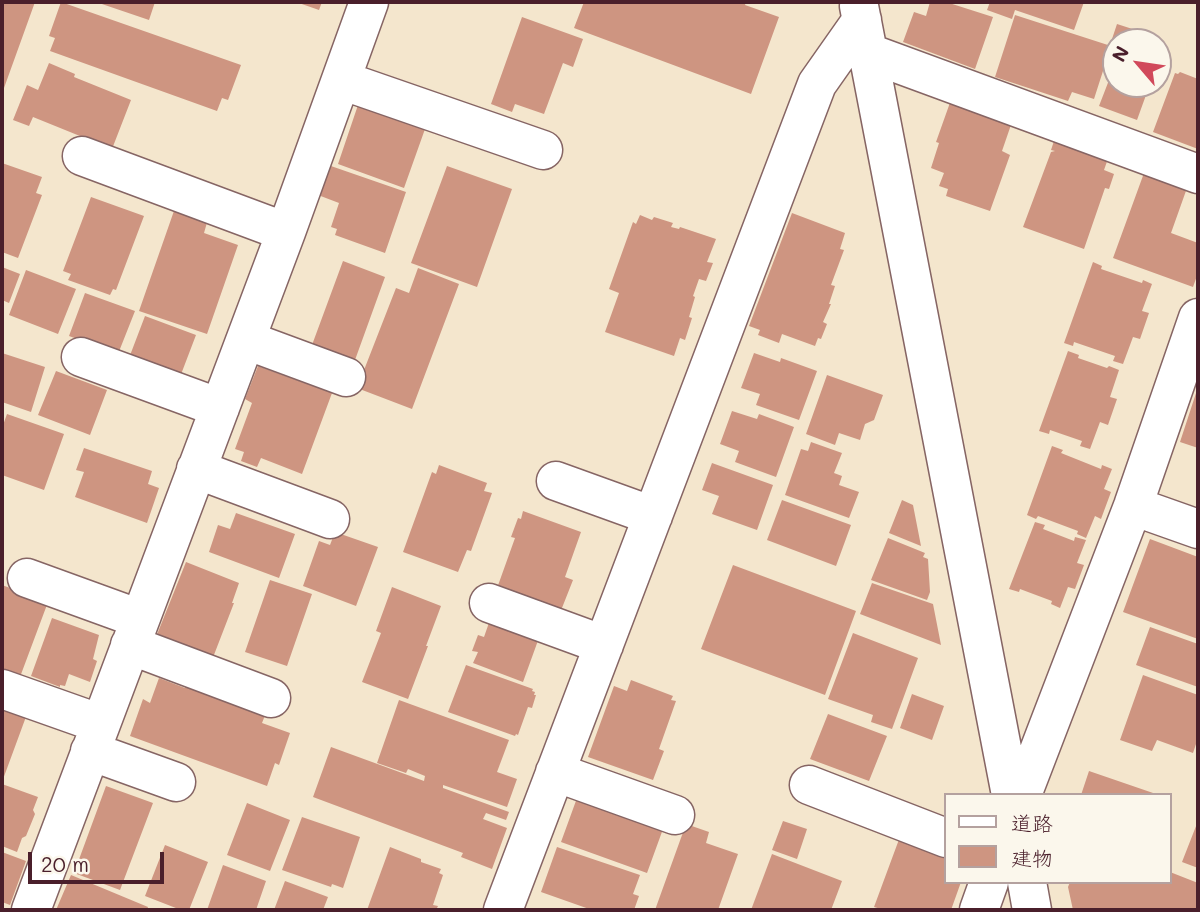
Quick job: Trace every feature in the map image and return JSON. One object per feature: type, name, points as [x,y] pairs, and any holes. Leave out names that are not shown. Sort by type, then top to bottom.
[{"type":"street","points":[[31,910],[246,340],[369,2]]},
{"type":"street","points":[[863,25],[1198,174]]},
{"type":"street","points":[[503,910],[817,84],[863,25]]},
{"type":"street","points":[[863,25],[1011,793]]},
{"type":"street","points":[[341,80],[543,150]]},
{"type":"street","points":[[82,156],[286,232]]},
{"type":"street","points":[[1023,793],[1133,506],[1189,370],[1198,318]]},
{"type":"street","points":[[246,340],[346,377]]},
{"type":"street","points":[[81,357],[220,408]]},
{"type":"street","points":[[196,469],[330,519]]},
{"type":"street","points":[[556,481],[653,516]]},
{"type":"street","points":[[1133,506],[1198,529]]},
{"type":"street","points":[[27,578],[271,698]]},
{"type":"street","points":[[489,603],[604,645]]},
{"type":"street","points":[[2,689],[176,782]]},
{"type":"street","points":[[555,772],[675,815]]},
{"type":"street","points":[[809,785],[944,837]]},
{"type":"street","points":[[979,910],[988,884]]},
{"type":"street","points":[[1027,884],[1032,910]]},
{"type":"building","points":[[2,2],[35,2],[4,88],[2,87]]},
{"type":"building","points":[[61,2],[241,65],[228,100],[222,98],[217,111],[50,51],[55,38],[49,36]]},
{"type":"building","points":[[96,2],[155,2],[149,20]]},
{"type":"building","points":[[296,2],[322,2],[319,10]]},
{"type":"building","points":[[584,2],[746,2],[745,5],[779,17],[751,94],[574,28]]},
{"type":"building","points":[[930,2],[946,2],[993,17],[975,69],[903,42],[914,12],[926,16]]},
{"type":"building","points":[[990,2],[1084,2],[1074,30],[1015,10],[1012,19],[987,10]]},
{"type":"building","points":[[1015,15],[1102,43],[1102,74],[1094,99],[1072,92],[1068,101],[995,77]]},
{"type":"building","points":[[522,17],[583,39],[573,67],[563,63],[544,114],[515,104],[512,112],[491,104]]},
{"type":"building","points":[[49,63],[75,74],[74,77],[131,100],[112,149],[33,117],[29,126],[13,120],[27,85],[38,90]]},
{"type":"building","points":[[1180,72],[1198,79],[1198,149],[1153,132],[1166,98],[1172,98],[1172,81],[1175,73]]},
{"type":"building","points":[[952,97],[1013,119],[1002,151],[1010,155],[990,211],[946,196],[948,189],[939,186],[944,173],[931,168],[939,143],[936,142]]},
{"type":"building","points":[[1102,98],[1145,98],[1137,120],[1099,106]]},
{"type":"building","points":[[358,105],[425,129],[404,188],[338,164]]},
{"type":"building","points":[[1057,132],[1110,153],[1104,170],[1114,174],[1109,189],[1105,188],[1084,249],[1023,227],[1051,152],[1055,151],[1051,150]]},
{"type":"building","points":[[2,163],[42,177],[36,193],[42,195],[18,258],[2,252]]},
{"type":"building","points":[[328,165],[406,192],[385,253],[335,235],[337,229],[331,227],[339,203],[318,195]]},
{"type":"building","points":[[447,166],[512,189],[477,287],[411,263]]},
{"type":"building","points":[[1144,173],[1187,188],[1171,233],[1198,243],[1198,273],[1193,287],[1113,258]]},
{"type":"building","points":[[91,197],[144,216],[116,290],[113,289],[110,295],[68,280],[71,274],[63,271]]},
{"type":"building","points":[[175,208],[208,219],[204,233],[238,245],[207,334],[139,311]]},
{"type":"building","points":[[792,213],[845,233],[840,249],[844,250],[831,285],[835,286],[831,304],[823,322],[827,324],[815,346],[782,334],[779,343],[758,335],[760,330],[749,326]]},
{"type":"building","points":[[640,215],[673,223],[671,227],[680,227],[716,239],[707,262],[713,263],[706,281],[699,279],[685,340],[680,338],[674,356],[605,332],[619,293],[609,289],[633,222],[636,224]]},
{"type":"building","points":[[343,261],[385,277],[355,360],[312,345]]},
{"type":"building","points":[[1093,262],[1102,266],[1101,269],[1152,284],[1142,311],[1149,313],[1140,339],[1133,337],[1123,364],[1113,361],[1115,356],[1074,342],[1073,346],[1064,343]]},
{"type":"building","points":[[2,267],[20,274],[9,303],[2,300]]},
{"type":"building","points":[[418,268],[459,284],[412,409],[357,388],[396,288],[409,293]]},
{"type":"building","points":[[26,270],[76,289],[58,334],[9,315]]},
{"type":"building","points":[[85,293],[135,311],[118,354],[69,336]]},
{"type":"building","points":[[145,316],[196,335],[180,377],[129,358]]},
{"type":"building","points":[[1068,351],[1079,355],[1078,358],[1119,370],[1110,397],[1117,399],[1108,425],[1100,422],[1090,449],[1080,446],[1082,441],[1050,430],[1049,434],[1039,431]]},
{"type":"building","points":[[2,353],[45,367],[31,412],[2,402]]},
{"type":"building","points":[[754,353],[780,362],[781,358],[817,371],[799,420],[756,405],[760,394],[741,388]]},
{"type":"building","points":[[258,366],[332,393],[302,474],[261,458],[257,467],[241,461],[244,452],[235,449],[252,403],[245,399]]},
{"type":"building","points":[[56,371],[107,390],[90,435],[38,415]]},
{"type":"building","points":[[827,375],[883,395],[874,420],[865,424],[860,440],[839,433],[835,445],[806,434]]},
{"type":"building","points":[[1198,387],[1198,448],[1180,442]]},
{"type":"building","points":[[732,411],[757,419],[759,414],[794,427],[776,477],[735,462],[739,451],[720,444]]},
{"type":"building","points":[[7,414],[64,434],[44,490],[2,475],[2,428]]},
{"type":"building","points":[[811,442],[842,453],[834,473],[842,476],[839,485],[859,492],[849,518],[785,495],[801,449],[808,451]]},
{"type":"building","points":[[1052,446],[1063,450],[1061,453],[1101,469],[1102,465],[1112,469],[1104,489],[1111,492],[1101,519],[1095,516],[1086,538],[1077,534],[1078,531],[1038,516],[1036,519],[1027,515]]},
{"type":"building","points":[[84,448],[152,471],[148,484],[159,488],[147,523],[75,497],[84,472],[76,470]]},
{"type":"building","points":[[712,463],[773,485],[757,530],[712,514],[719,496],[702,490]]},
{"type":"building","points":[[439,465],[487,483],[484,491],[492,493],[471,551],[467,550],[458,572],[403,552],[432,472],[436,474]]},
{"type":"building","points":[[782,500],[851,525],[836,566],[767,540]]},
{"type":"building","points":[[902,500],[913,505],[921,546],[889,533]]},
{"type":"building","points":[[523,511],[581,532],[565,577],[573,580],[560,613],[496,591],[515,538],[511,537]]},
{"type":"building","points":[[236,513],[295,534],[279,578],[209,552],[218,525],[230,529]]},
{"type":"building","points":[[1035,522],[1045,525],[1043,529],[1074,541],[1075,537],[1086,540],[1077,563],[1084,565],[1075,589],[1068,587],[1060,608],[1051,604],[1052,601],[1020,589],[1019,592],[1009,589]]},
{"type":"building","points":[[335,532],[378,547],[356,606],[303,586],[319,541],[330,545]]},
{"type":"building","points":[[888,538],[925,553],[923,557],[928,559],[930,592],[927,600],[871,580]]},
{"type":"building","points":[[1150,539],[1198,557],[1198,639],[1123,612]]},
{"type":"building","points":[[186,562],[239,583],[212,660],[156,637]]},
{"type":"building","points":[[733,565],[856,611],[825,695],[701,649]]},
{"type":"building","points":[[270,580],[312,594],[287,666],[245,652]]},
{"type":"building","points":[[872,583],[933,604],[941,645],[860,614]]},
{"type":"building","points":[[2,585],[48,602],[20,677],[2,670]]},
{"type":"building","points":[[392,587],[441,606],[408,699],[362,682],[381,633],[376,631]]},
{"type":"building","points":[[491,617],[540,635],[523,682],[473,663],[478,652],[472,651],[478,635],[484,637]]},
{"type":"building","points":[[52,618],[99,635],[93,659],[97,661],[90,682],[69,674],[65,686],[60,687],[31,676]]},
{"type":"building","points":[[1150,627],[1198,644],[1198,687],[1136,665]]},
{"type":"building","points":[[853,633],[918,658],[892,729],[871,722],[873,715],[828,699]]},
{"type":"building","points":[[466,665],[533,689],[536,695],[532,708],[528,707],[518,735],[448,712]]},
{"type":"building","points":[[1143,675],[1198,695],[1198,738],[1193,753],[1157,740],[1152,751],[1120,740]]},
{"type":"building","points":[[189,676],[271,700],[262,723],[290,733],[279,765],[275,763],[267,786],[130,736],[143,699],[150,703],[159,678],[185,688]]},
{"type":"building","points":[[631,680],[673,696],[671,700],[676,701],[659,749],[664,751],[653,780],[588,757],[614,686],[627,691]]},
{"type":"building","points":[[912,694],[944,706],[932,740],[900,728]]},
{"type":"building","points":[[399,700],[509,740],[497,772],[517,779],[507,807],[443,785],[443,788],[509,812],[506,820],[486,813],[483,819],[507,828],[492,869],[461,857],[463,853],[313,797],[331,747],[424,781],[425,776],[408,769],[406,773],[377,763]]},
{"type":"building","points":[[2,703],[27,714],[2,782]]},
{"type":"building","points":[[828,714],[887,736],[869,781],[810,759]]},
{"type":"building","points":[[1089,771],[1153,793],[1082,793]]},
{"type":"building","points":[[2,784],[38,797],[33,810],[35,814],[17,852],[2,846]]},
{"type":"building","points":[[106,786],[153,803],[120,890],[74,873]]},
{"type":"building","points":[[581,787],[667,818],[647,873],[561,842]]},
{"type":"building","points":[[247,803],[290,820],[270,871],[227,855]]},
{"type":"building","points":[[302,817],[360,837],[343,888],[332,884],[331,887],[282,870]]},
{"type":"building","points":[[783,821],[807,829],[797,859],[772,850]]},
{"type":"building","points":[[1198,821],[1198,868],[1182,862]]},
{"type":"building","points":[[686,824],[709,832],[706,843],[738,854],[718,910],[655,910]]},
{"type":"building","points":[[901,834],[944,850],[944,884],[960,884],[951,910],[884,910],[874,907]]},
{"type":"building","points":[[165,845],[208,862],[189,910],[181,910],[145,896]]},
{"type":"building","points":[[390,847],[441,869],[439,873],[443,875],[433,905],[438,906],[436,910],[367,910]]},
{"type":"building","points":[[557,847],[640,875],[633,894],[639,896],[634,910],[592,910],[541,892]]},
{"type":"building","points":[[2,852],[26,861],[10,905],[2,902]]},
{"type":"building","points":[[772,854],[842,881],[831,910],[751,910]]},
{"type":"building","points":[[223,865],[266,881],[256,910],[207,910]]},
{"type":"building","points":[[1172,873],[1198,883],[1197,910],[1073,910],[1069,884],[1172,884]]},
{"type":"building","points":[[71,875],[148,907],[147,910],[56,910]]},
{"type":"building","points":[[285,881],[328,897],[323,910],[274,910]]}]
